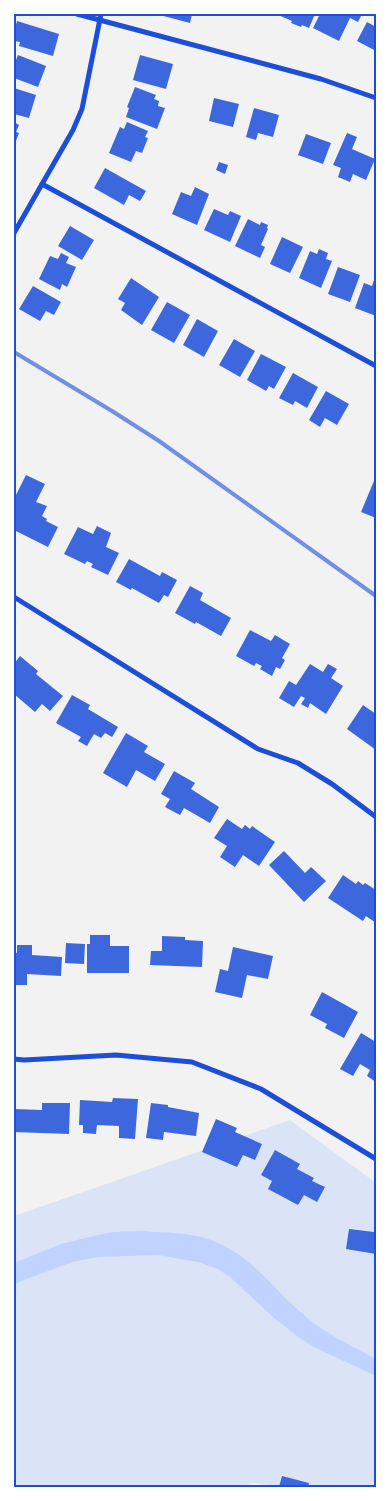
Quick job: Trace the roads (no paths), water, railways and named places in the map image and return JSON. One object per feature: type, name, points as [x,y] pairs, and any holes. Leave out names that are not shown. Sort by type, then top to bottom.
[{"type":"street","points":[[77,14],[321,79],[376,98]]},
{"type":"street","points":[[14,233],[73,130],[82,109],[87,93],[101,14]]},
{"type":"street","points":[[42,184],[376,366]]},
{"type":"street","points":[[14,597],[258,750],[298,763],[332,784],[376,817]]},
{"type":"street","points":[[14,1059],[116,1055],[192,1062],[261,1089],[376,1158]]},
{"type":"water","points":[[143,1231],[203,1237],[239,1255],[262,1274],[293,1306],[313,1322],[376,1359],[376,1376],[301,1339],[274,1318],[230,1277],[218,1269],[198,1262],[158,1255],[98,1257],[72,1262],[14,1284],[14,1263],[61,1244],[89,1237],[113,1232]]},
{"type":"railway","points":[[14,352],[159,441],[376,596]]}]
